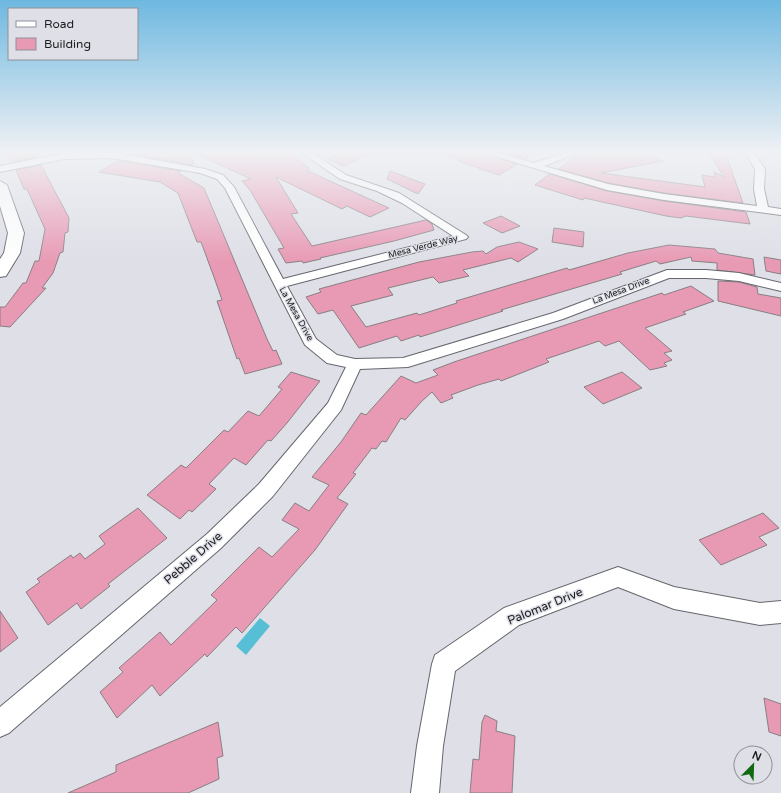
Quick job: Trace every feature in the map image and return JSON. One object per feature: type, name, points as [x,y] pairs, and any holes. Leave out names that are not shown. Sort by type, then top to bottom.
[{"type":"main road","points":[[0,272],[12,253],[16,233],[2,189]]},
{"type":"street","name":"La Mesa Drive","points":[[230,189],[310,342],[332,359],[355,364],[403,363],[558,316],[667,274],[706,274],[739,278],[781,287]]},
{"type":"street","name":"Mesa Verde Way","points":[[279,284],[462,237],[406,200],[381,189]]},
{"type":"street","points":[[616,189],[634,193],[781,212]]},
{"type":"street","points":[[759,189],[763,210]]},
{"type":"street","name":"Pebble Drive","points":[[0,724],[214,540],[266,490],[335,406],[355,364]]},
{"type":"street","name":"Palomar Drive","points":[[425,793],[430,746],[444,664],[512,616],[618,577],[674,598],[760,614],[781,612]]},
{"type":"water","points":[[260,618],[270,626],[246,655],[236,646]]},
{"type":"building","points":[[27,189],[54,189],[69,218],[68,232],[65,233],[63,252],[60,253],[53,273],[42,288],[46,288],[10,327],[0,326],[0,307],[5,307],[23,283],[26,283],[35,261],[39,261],[45,229]]},
{"type":"building","points":[[171,189],[204,189],[267,339],[273,351],[276,350],[282,364],[245,374],[239,358],[237,359],[217,301],[222,300],[214,277],[201,242],[197,242],[178,193]]},
{"type":"building","points":[[249,189],[283,189],[298,213],[291,214],[312,246],[426,220],[432,224],[434,230],[320,258],[321,259],[303,263],[302,261],[286,263],[278,249],[284,248]]},
{"type":"building","points":[[301,189],[347,189],[389,208],[370,217],[347,206],[342,209]]},
{"type":"building","points":[[408,189],[421,189],[418,194]]},
{"type":"building","points":[[548,189],[600,189],[664,201],[746,212],[750,224],[686,216],[681,218],[666,216],[584,198],[583,200]]},
{"type":"building","points":[[642,189],[738,189],[743,203]]},
{"type":"building","points":[[501,216],[520,226],[502,233],[483,223]]},
{"type":"building","points":[[554,228],[584,232],[583,247],[552,242]]},
{"type":"building","points":[[519,242],[538,249],[518,262],[511,258],[463,270],[469,276],[439,283],[433,277],[388,288],[393,295],[351,306],[366,327],[417,313],[419,315],[457,303],[456,301],[567,268],[569,270],[628,253],[669,245],[715,249],[718,253],[753,259],[755,275],[717,270],[717,263],[692,261],[691,257],[660,264],[656,261],[620,272],[622,274],[501,310],[503,311],[420,337],[419,335],[401,341],[397,336],[359,348],[333,310],[318,314],[306,297],[321,292],[319,289],[419,262],[472,252],[483,251],[486,254],[497,247]]},
{"type":"building","points":[[764,257],[781,260],[781,274],[766,271]]},
{"type":"building","points":[[718,281],[739,282],[757,287],[758,294],[781,298],[781,316],[718,301]]},
{"type":"building","points":[[691,286],[714,301],[683,312],[686,314],[645,328],[672,351],[664,353],[672,360],[664,363],[667,366],[650,370],[619,341],[605,346],[599,341],[546,359],[549,362],[501,381],[499,379],[451,395],[453,398],[441,403],[432,392],[405,420],[401,418],[386,442],[382,441],[376,449],[372,448],[353,473],[356,474],[337,498],[348,504],[315,550],[242,633],[236,627],[207,657],[205,654],[160,696],[152,685],[117,718],[100,692],[123,672],[119,668],[160,632],[171,645],[217,600],[211,595],[259,547],[272,557],[299,529],[282,520],[295,503],[309,511],[329,485],[312,477],[341,442],[361,413],[366,415],[401,376],[416,383],[438,375],[433,370],[454,362],[662,293],[664,295]]},
{"type":"building","points":[[291,372],[320,381],[287,423],[271,441],[268,440],[246,465],[234,458],[209,484],[216,489],[192,512],[189,510],[180,519],[147,495],[181,465],[186,468],[224,430],[228,432],[248,411],[259,416],[282,389],[278,387]]},
{"type":"building","points":[[622,372],[642,388],[603,404],[584,387]]},
{"type":"building","points":[[138,508],[167,538],[108,584],[110,586],[81,609],[77,603],[48,625],[26,592],[40,582],[37,579],[71,555],[73,558],[80,553],[85,559],[105,544],[99,536]]},
{"type":"building","points":[[763,513],[779,528],[759,537],[767,545],[721,565],[699,540]]},
{"type":"building","points":[[0,611],[18,638],[0,652]]},
{"type":"building","points":[[764,698],[781,704],[781,736],[769,732]]},
{"type":"building","points":[[485,715],[497,721],[496,731],[515,736],[512,793],[470,793],[473,759],[479,760],[482,722]]},
{"type":"building","points":[[218,722],[223,756],[217,758],[219,779],[188,793],[68,793],[116,772],[116,765]]}]
